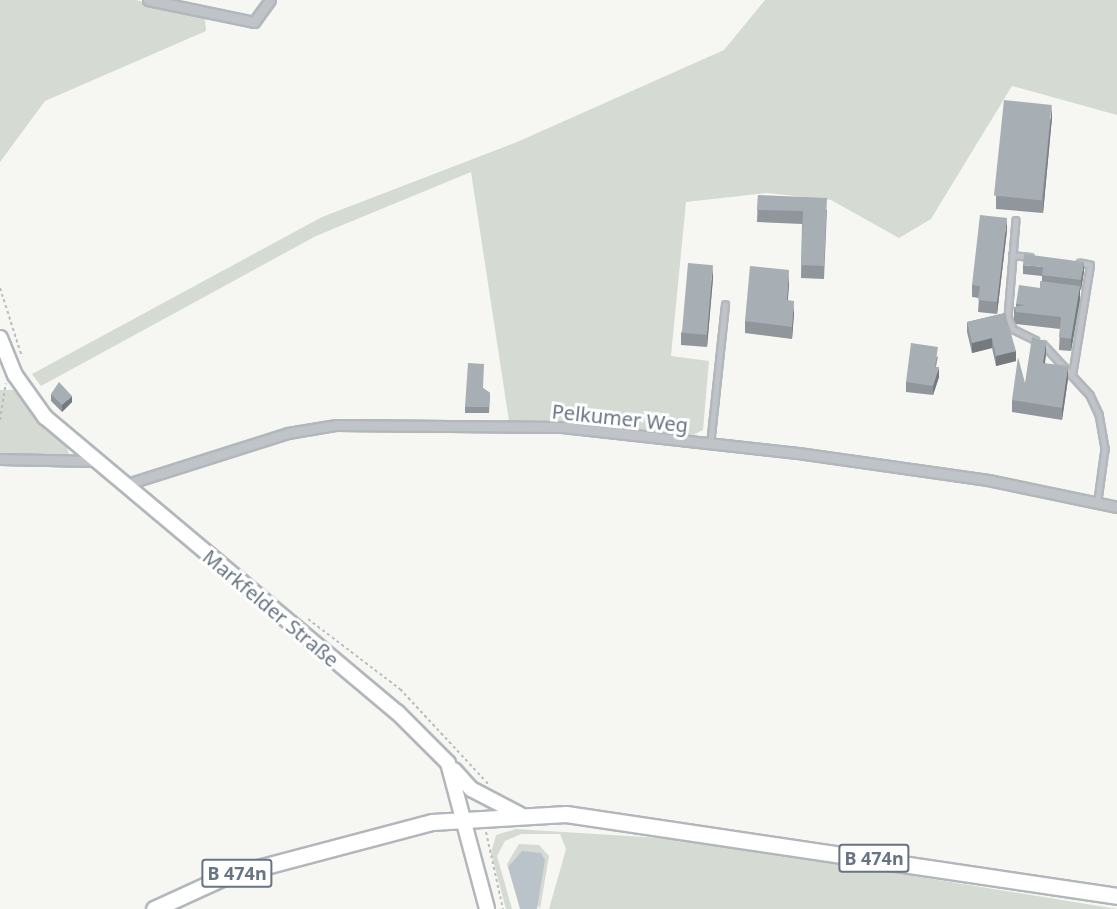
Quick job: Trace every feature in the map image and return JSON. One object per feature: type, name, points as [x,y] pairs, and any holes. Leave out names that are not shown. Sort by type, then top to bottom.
[{"type":"main road","name":"B 474n","points":[[154,909],[224,877],[294,855],[462,818],[521,816],[630,820],[1117,896]]},
{"type":"street","points":[[148,0],[254,22],[270,0]]},
{"type":"street","name":"Markfelder Straße","points":[[0,338],[15,375],[45,417],[94,461],[397,712],[471,789],[521,816]]},
{"type":"street","name":"Pelkumer Weg","points":[[124,485],[288,433],[336,425],[562,427],[798,453],[1098,500],[1117,507]]},
{"type":"street","points":[[0,459],[94,461]]},
{"type":"street","points":[[448,763],[487,909]]},
{"type":"lane","points":[[1016,220],[1008,285],[1012,327],[1043,344],[1072,375],[1099,414],[1105,449],[1098,500]]},
{"type":"lane","points":[[1012,255],[1034,258]]},
{"type":"lane","points":[[1068,262],[1090,265],[1087,295],[1072,375]]},
{"type":"lane","points":[[1008,285],[1019,287]]},
{"type":"lane","points":[[1076,293],[1087,295]]},
{"type":"lane","points":[[710,445],[724,304]]},
{"type":"path","points":[[0,288],[24,361]]},
{"type":"path","points":[[0,420],[6,383],[15,375]]},
{"type":"shaded area","points":[[0,0],[136,0],[205,18],[206,31],[45,101],[0,162]]},
{"type":"shaded area","points":[[765,0],[1117,0],[1117,115],[1012,86],[931,219],[899,238],[831,200],[767,193],[686,202],[671,356],[709,361],[703,430],[685,439],[509,421],[471,172],[316,236],[41,386],[32,374],[322,217],[517,142],[724,50]]},
{"type":"shaded area","points":[[0,390],[18,390],[67,447],[70,458],[0,455]]},
{"type":"shaded area","points":[[516,829],[692,840],[1117,909],[549,909],[566,849],[560,834],[521,834],[505,841],[497,856],[512,909],[506,909],[491,853],[496,835]]},
{"type":"shaded area","points":[[519,844],[539,845],[549,856],[540,909],[508,867],[520,909],[507,864]]},
{"type":"shaded area","points":[[522,851],[541,853],[545,860],[537,909],[520,909],[508,867]]},
{"type":"building","points":[[1004,100],[1052,105],[1042,200],[994,195]]},
{"type":"building","points":[[758,195],[827,198],[824,266],[801,265],[803,211],[757,210]]},
{"type":"building","points":[[980,215],[1007,218],[997,302],[978,300],[980,286],[972,285]]},
{"type":"building","points":[[1024,254],[1084,262],[1081,280],[1042,275],[1043,267],[1023,265]]},
{"type":"building","points":[[688,263],[713,265],[707,335],[682,333]]},
{"type":"building","points":[[750,266],[789,270],[787,300],[794,301],[792,327],[745,321]]},
{"type":"building","points":[[1040,281],[1080,286],[1071,339],[1059,337],[1061,317],[1016,312],[1014,307],[1025,305],[1016,304],[1019,285],[1040,288]]},
{"type":"building","points":[[1005,313],[1016,351],[996,356],[992,338],[972,343],[967,322]]},
{"type":"building","points":[[1032,337],[1046,342],[1043,363],[1068,366],[1062,408],[1012,400],[1018,357],[1025,383]]},
{"type":"building","points":[[911,343],[938,347],[935,367],[939,367],[933,386],[906,382]]},
{"type":"building","points":[[468,363],[484,364],[483,388],[490,393],[489,407],[465,407]]},
{"type":"building","points":[[59,382],[72,396],[62,405],[51,394]]}]
